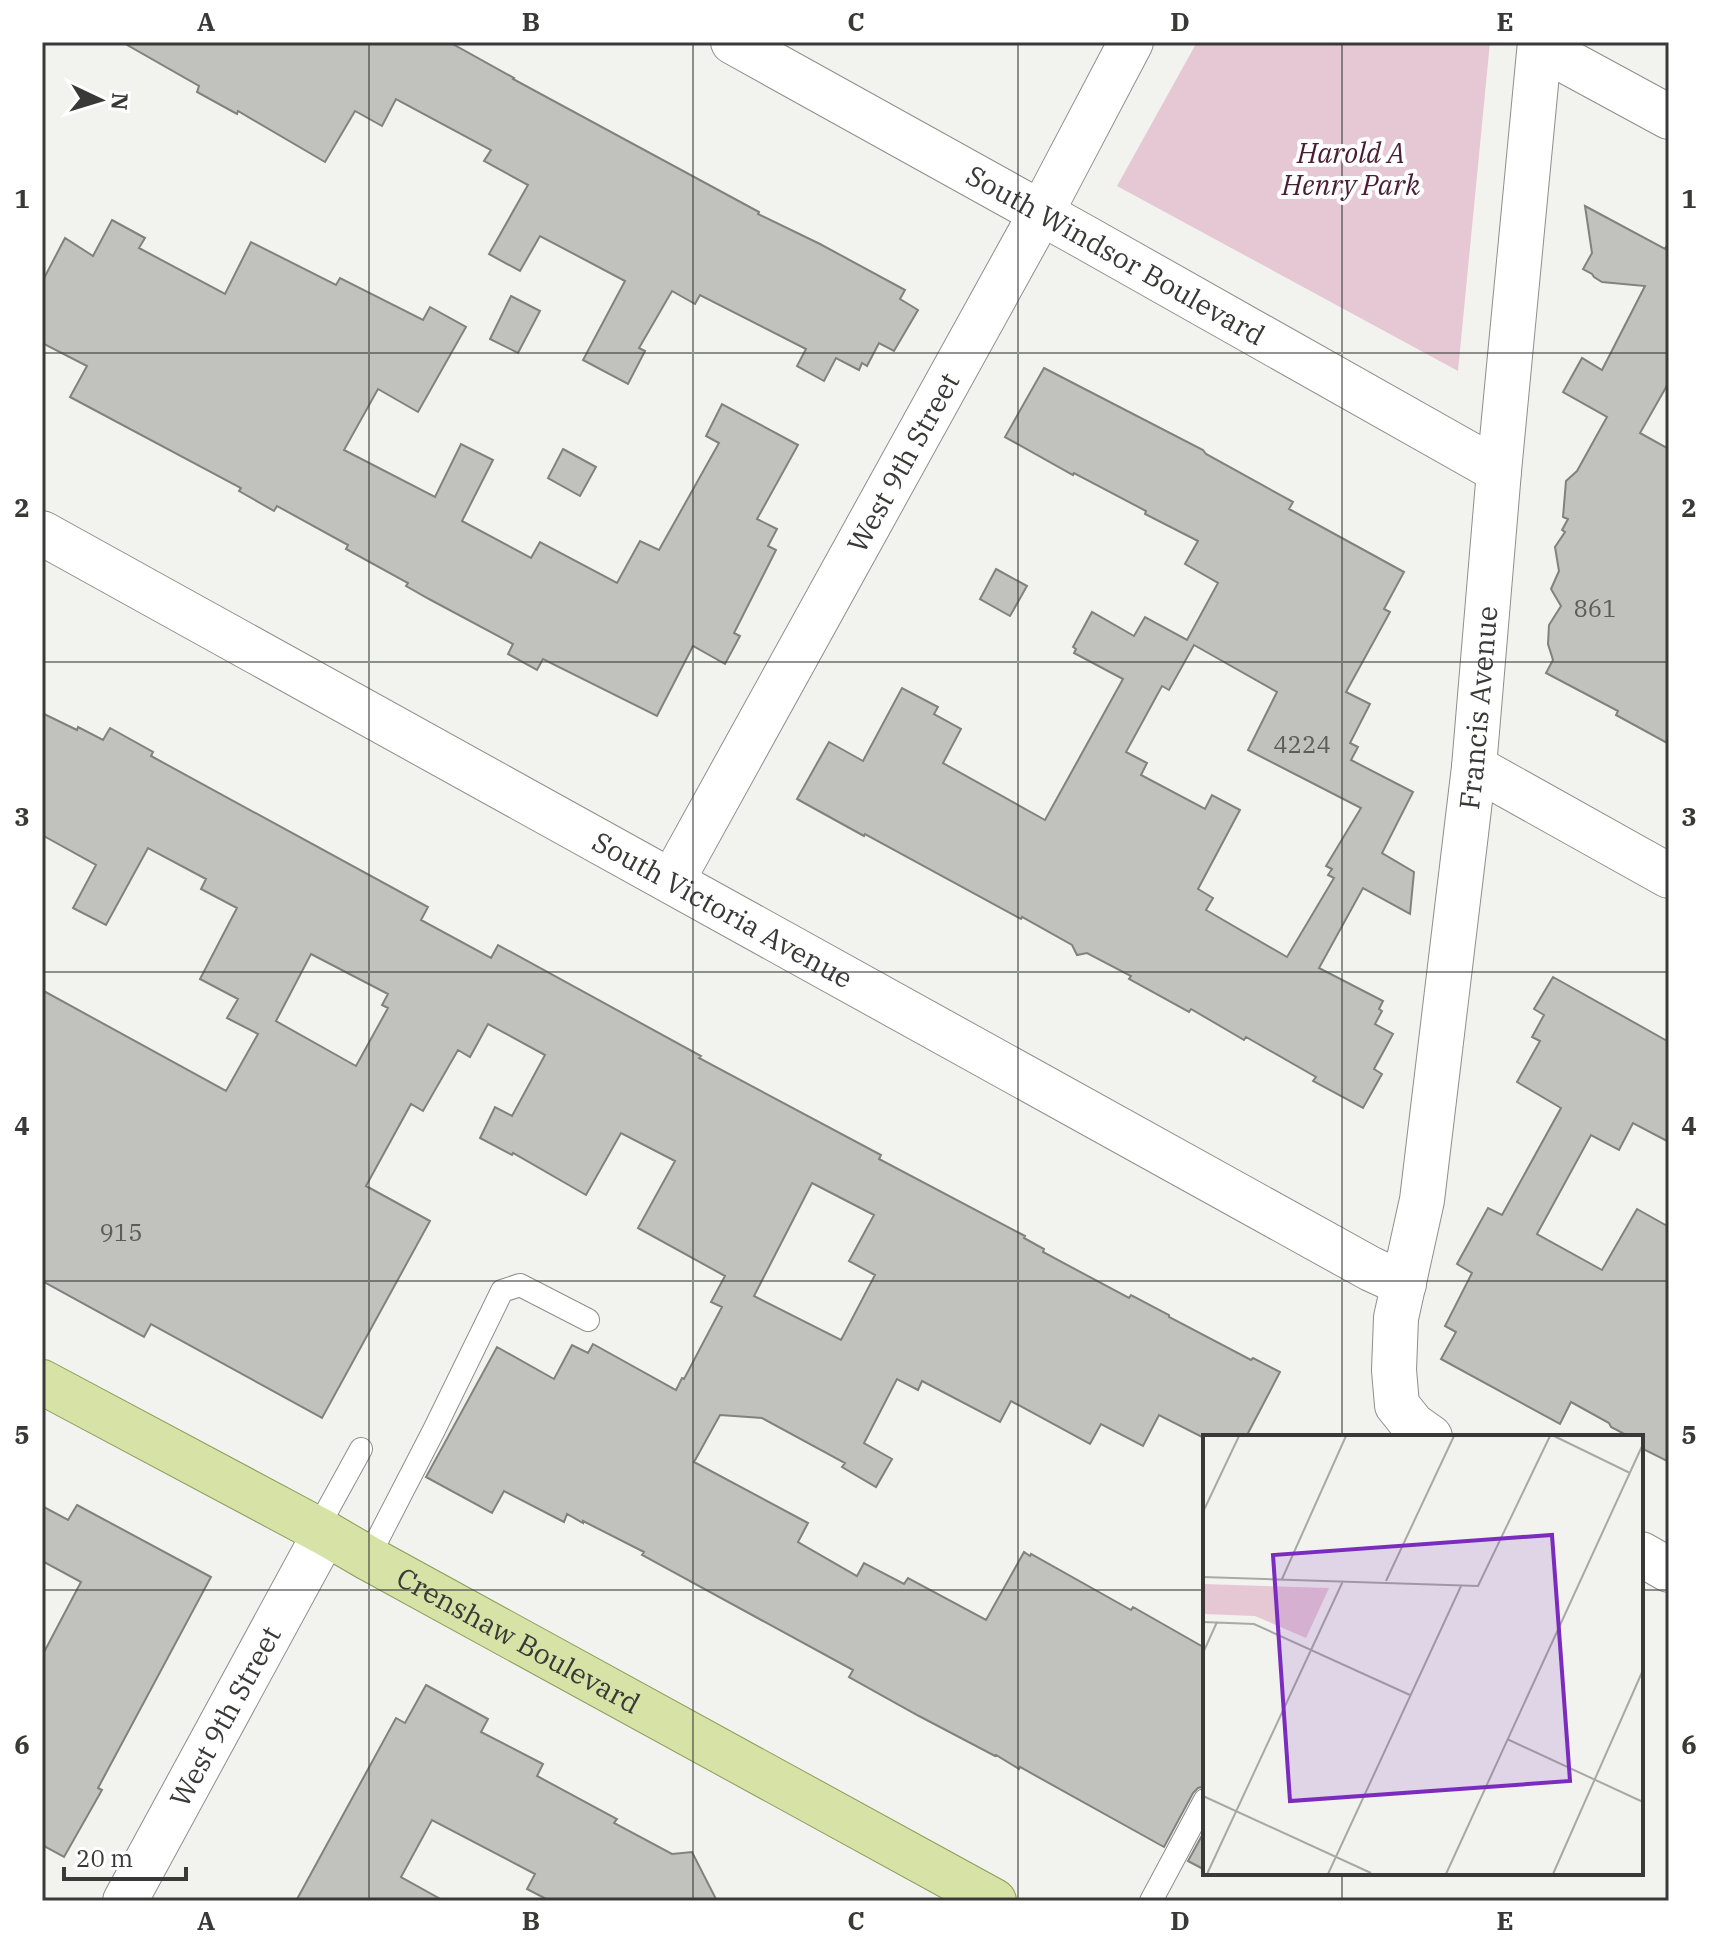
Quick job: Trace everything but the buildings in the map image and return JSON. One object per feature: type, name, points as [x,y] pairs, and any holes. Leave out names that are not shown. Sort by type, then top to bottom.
[{"type":"main road","name":"Crenshaw Boulevard","points":[[42,1382],[321,1531],[994,1901]]},
{"type":"street","name":"South Windsor Boulevard","points":[[733,42],[1499,471]]},
{"type":"street","name":"West 9th Street","points":[[672,881],[1041,213],[1131,42]]},
{"type":"street","points":[[1540,44],[1669,117]]},
{"type":"street","name":"Francis Avenue","points":[[1427,1435],[1413,1425],[1397,1405],[1394,1370],[1396,1318],[1422,1200],[1474,767],[1540,44]]},
{"type":"street","name":"South Victoria Avenue","points":[[42,533],[1404,1284]]},
{"type":"street","points":[[1474,767],[1669,876]]},
{"type":"street","name":"West 9th Street","points":[[125,1901],[321,1531]]},
{"type":"street","points":[[1643,1555],[1669,1570]]},
{"type":"lane","points":[[368,1558],[502,1291],[520,1285],[588,1320]]},
{"type":"lane","points":[[321,1531],[361,1449]]},
{"type":"lane","points":[[1151,1901],[1203,1804]]},
{"type":"green space","name":"Harold A Henry Park","points":[[1197,42],[1490,42],[1458,371],[1117,186]]}]
